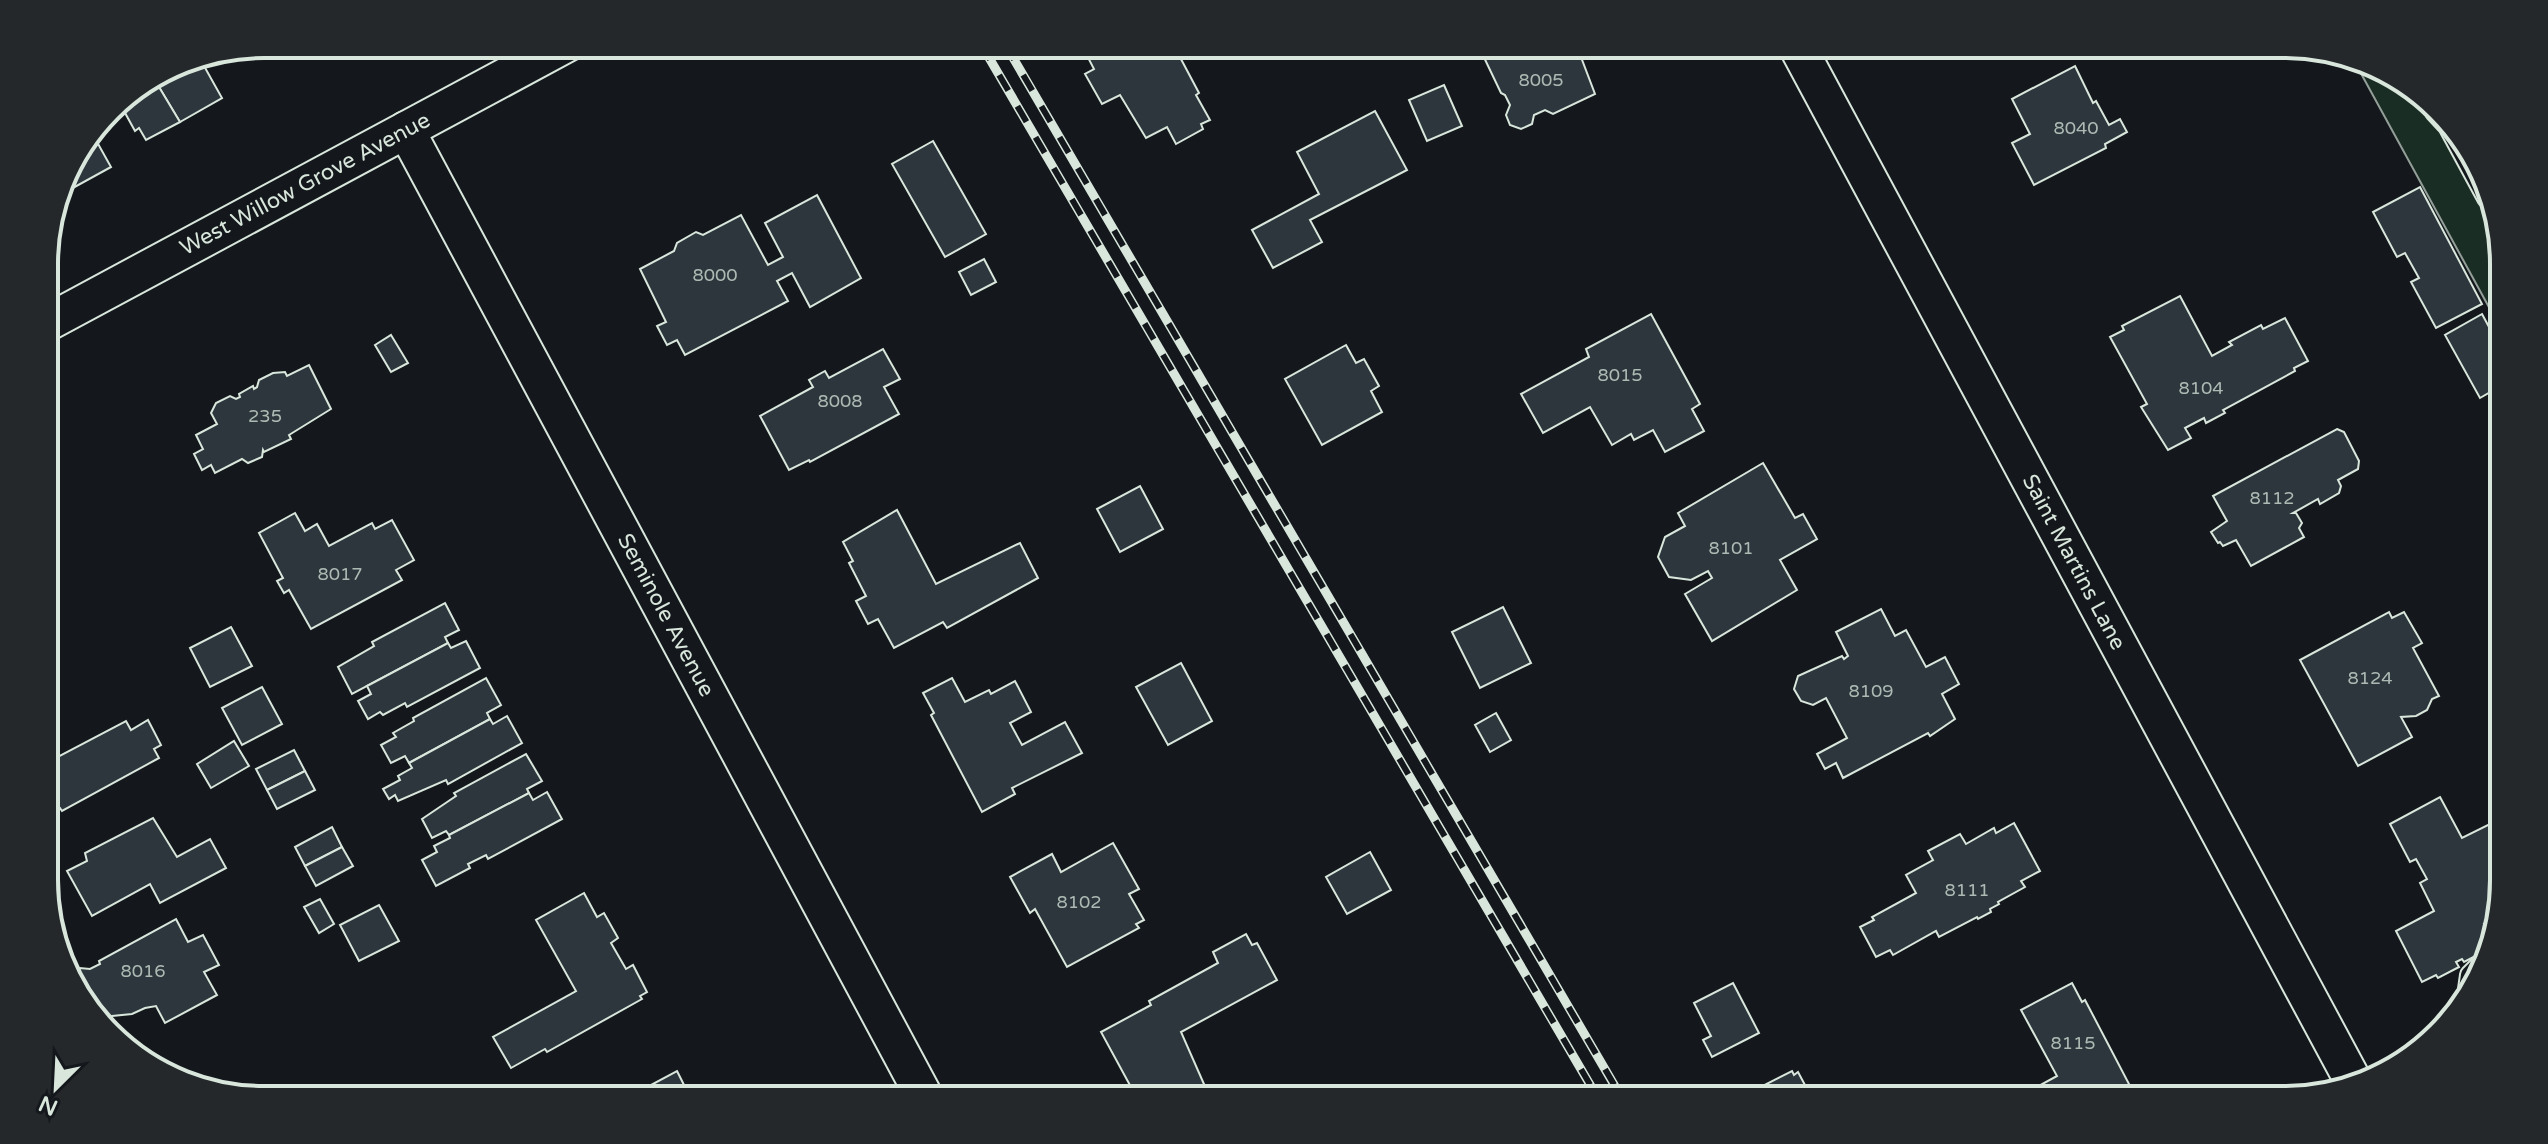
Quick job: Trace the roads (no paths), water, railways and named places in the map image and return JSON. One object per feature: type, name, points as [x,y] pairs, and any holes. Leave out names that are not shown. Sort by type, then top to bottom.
[{"type":"street","name":"West Willow Grove Avenue","points":[[58,317],[540,58]]},
{"type":"street","name":"Saint Martins Lane","points":[[1804,58],[2350,1075]]},
{"type":"street","name":"Seminole Avenue","points":[[406,130],[918,1086]]},
{"type":"railway","points":[[989,58],[1591,1086]]},
{"type":"railway","points":[[1013,58],[1615,1086]]}]
